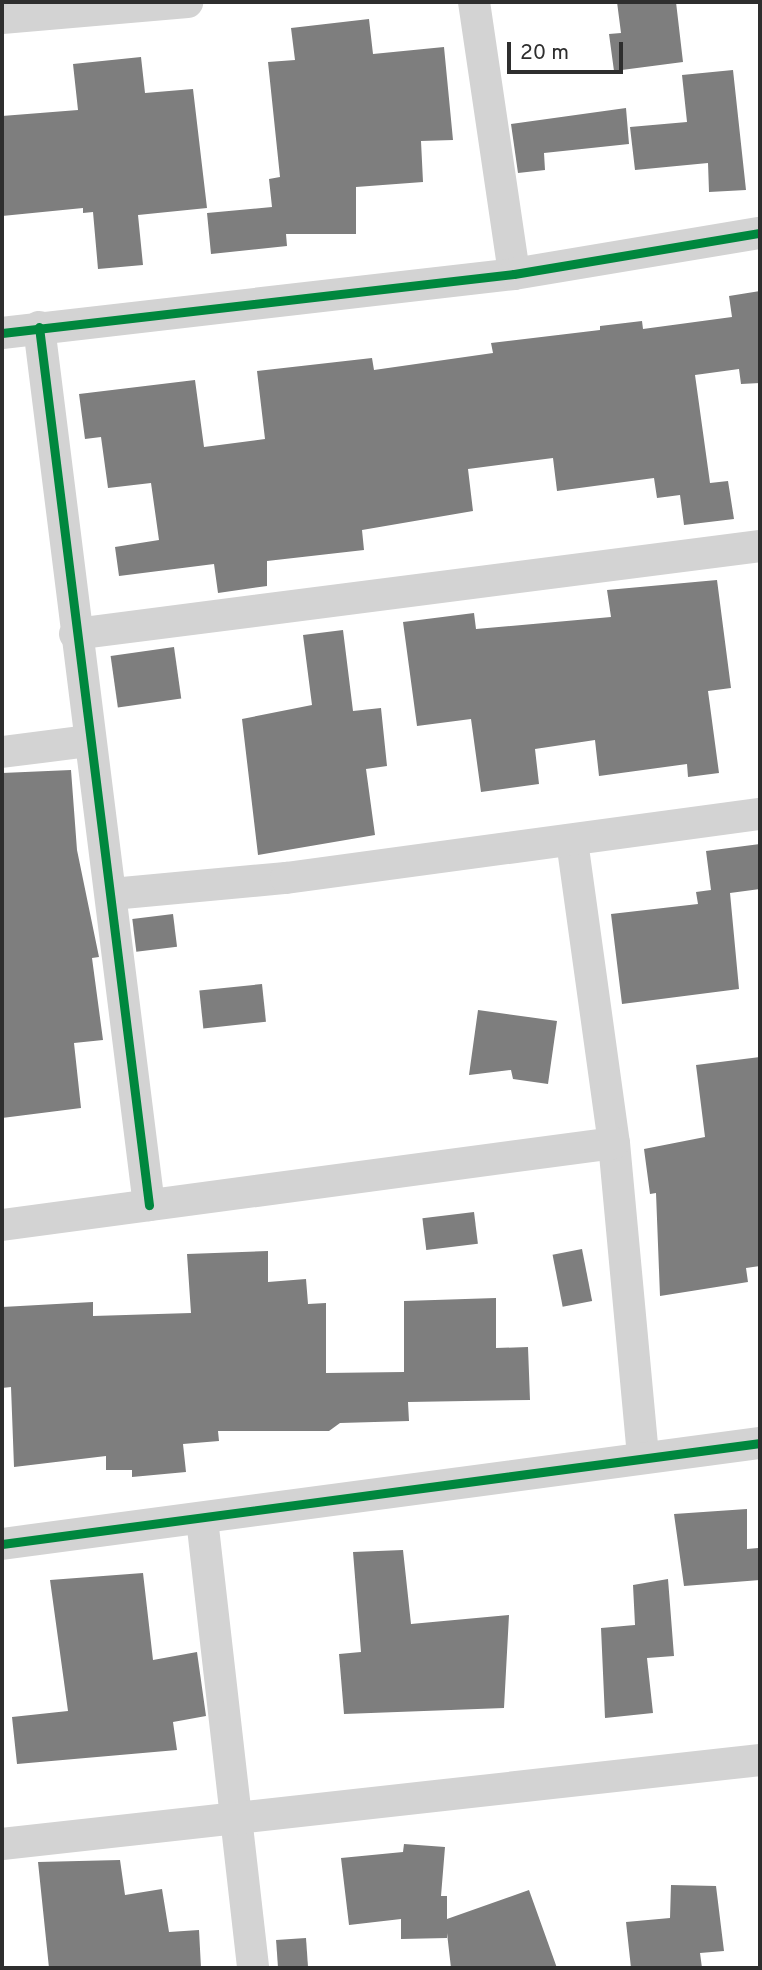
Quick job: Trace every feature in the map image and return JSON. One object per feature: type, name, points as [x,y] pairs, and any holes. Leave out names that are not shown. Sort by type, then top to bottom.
[{"type":"street","points":[[9,12],[187,2]]},
{"type":"street","points":[[474,2],[514,274]]},
{"type":"street","points":[[2,333],[514,274],[760,233]]},
{"type":"street","points":[[39,327],[75,634],[112,894],[149,1205]]},
{"type":"street","points":[[75,634],[760,546]]},
{"type":"street","points":[[2,752],[89,741]]},
{"type":"street","points":[[112,894],[572,841],[760,814]]},
{"type":"street","points":[[572,841],[614,1143],[643,1458]]},
{"type":"street","points":[[2,1224],[614,1143]]},
{"type":"street","points":[[2,1544],[760,1443]]},
{"type":"street","points":[[202,1519],[238,1815],[253,1968]]},
{"type":"street","points":[[2,1844],[238,1815],[760,1759]]},
{"type":"building","points":[[617,2],[676,2],[683,62],[614,71],[609,34],[621,33]]},
{"type":"building","points":[[369,19],[373,54],[444,47],[453,140],[421,141],[423,182],[356,187],[356,234],[286,234],[287,246],[211,254],[207,213],[272,207],[269,179],[280,177],[268,62],[295,60],[291,28]]},
{"type":"building","points":[[141,57],[145,93],[193,89],[207,208],[138,215],[143,265],[98,269],[93,212],[83,213],[83,208],[2,216],[2,116],[78,110],[73,64]]},
{"type":"building","points":[[733,70],[746,190],[709,192],[708,163],[635,170],[630,127],[687,122],[682,75]]},
{"type":"building","points":[[626,108],[629,144],[544,153],[545,170],[518,173],[511,124]]},
{"type":"building","points":[[760,291],[760,383],[741,384],[739,369],[695,375],[710,483],[728,481],[734,519],[684,525],[680,495],[657,498],[654,478],[557,491],[553,458],[468,469],[473,511],[362,530],[364,550],[267,561],[267,586],[218,593],[214,564],[119,576],[115,547],[159,540],[151,483],[108,488],[101,437],[85,439],[79,394],[195,380],[204,447],[265,439],[257,371],[372,358],[374,370],[493,353],[491,343],[600,330],[600,326],[642,321],[643,329],[732,317],[729,296]]},
{"type":"building","points":[[717,580],[731,688],[708,691],[719,773],[688,777],[687,764],[599,776],[595,740],[535,749],[539,784],[481,792],[471,719],[417,726],[403,622],[474,613],[476,629],[611,617],[607,590]]},
{"type":"building","points":[[343,630],[353,711],[381,708],[387,766],[366,769],[375,835],[258,855],[242,719],[312,705],[303,635]]},
{"type":"building","points":[[174,647],[181,698],[118,707],[111,656]]},
{"type":"building","points":[[71,770],[77,850],[99,957],[92,958],[103,1040],[74,1043],[81,1108],[2,1118],[2,773]]},
{"type":"building","points":[[760,844],[760,889],[730,893],[739,989],[622,1004],[611,914],[698,904],[696,892],[711,890],[706,851]]},
{"type":"building","points":[[173,914],[177,947],[136,952],[132,919]]},
{"type":"building","points":[[262,984],[266,1022],[203,1028],[199,991]]},
{"type":"building","points":[[478,1010],[557,1021],[548,1084],[513,1079],[511,1070],[469,1075]]},
{"type":"building","points":[[760,1057],[760,1266],[746,1268],[748,1282],[660,1296],[656,1193],[650,1194],[644,1149],[705,1137],[696,1065]]},
{"type":"building","points":[[474,1212],[478,1244],[426,1250],[422,1218]]},
{"type":"building","points":[[582,1249],[592,1301],[563,1307],[553,1255]]},
{"type":"building","points":[[268,1251],[268,1282],[306,1279],[308,1304],[326,1303],[326,1373],[404,1372],[404,1301],[496,1298],[496,1348],[528,1347],[530,1400],[408,1402],[409,1421],[340,1423],[329,1431],[218,1431],[219,1441],[183,1444],[186,1472],[132,1477],[132,1470],[106,1470],[106,1456],[14,1467],[11,1387],[2,1388],[2,1307],[93,1302],[93,1316],[191,1313],[187,1254]]},
{"type":"building","points":[[747,1509],[747,1549],[758,1548],[760,1580],[684,1586],[674,1514]]},
{"type":"building","points":[[403,1550],[411,1624],[509,1615],[504,1708],[344,1714],[339,1654],[361,1652],[353,1552]]},
{"type":"building","points":[[143,1573],[153,1660],[197,1652],[206,1716],[173,1722],[177,1750],[17,1764],[12,1717],[68,1711],[50,1580]]},
{"type":"building","points":[[668,1579],[674,1656],[647,1658],[653,1713],[605,1718],[601,1628],[635,1625],[633,1585]]},
{"type":"building","points":[[404,1844],[445,1847],[441,1896],[447,1896],[447,1919],[529,1890],[557,1968],[451,1968],[447,1933],[447,1938],[401,1939],[401,1919],[349,1925],[341,1858],[403,1852]]},
{"type":"building","points":[[120,1860],[125,1895],[162,1889],[169,1932],[199,1930],[201,1968],[49,1968],[38,1862]]},
{"type":"building","points":[[671,1885],[716,1886],[724,1951],[700,1953],[702,1968],[631,1968],[626,1922],[670,1918]]},
{"type":"building","points":[[306,1938],[308,1968],[278,1968],[276,1940]]},
{"type":"cycle path","points":[[2,333],[514,274],[760,233]]},
{"type":"cycle path","points":[[39,327],[149,1205]]},
{"type":"cycle path","points":[[2,1544],[760,1443]]}]
